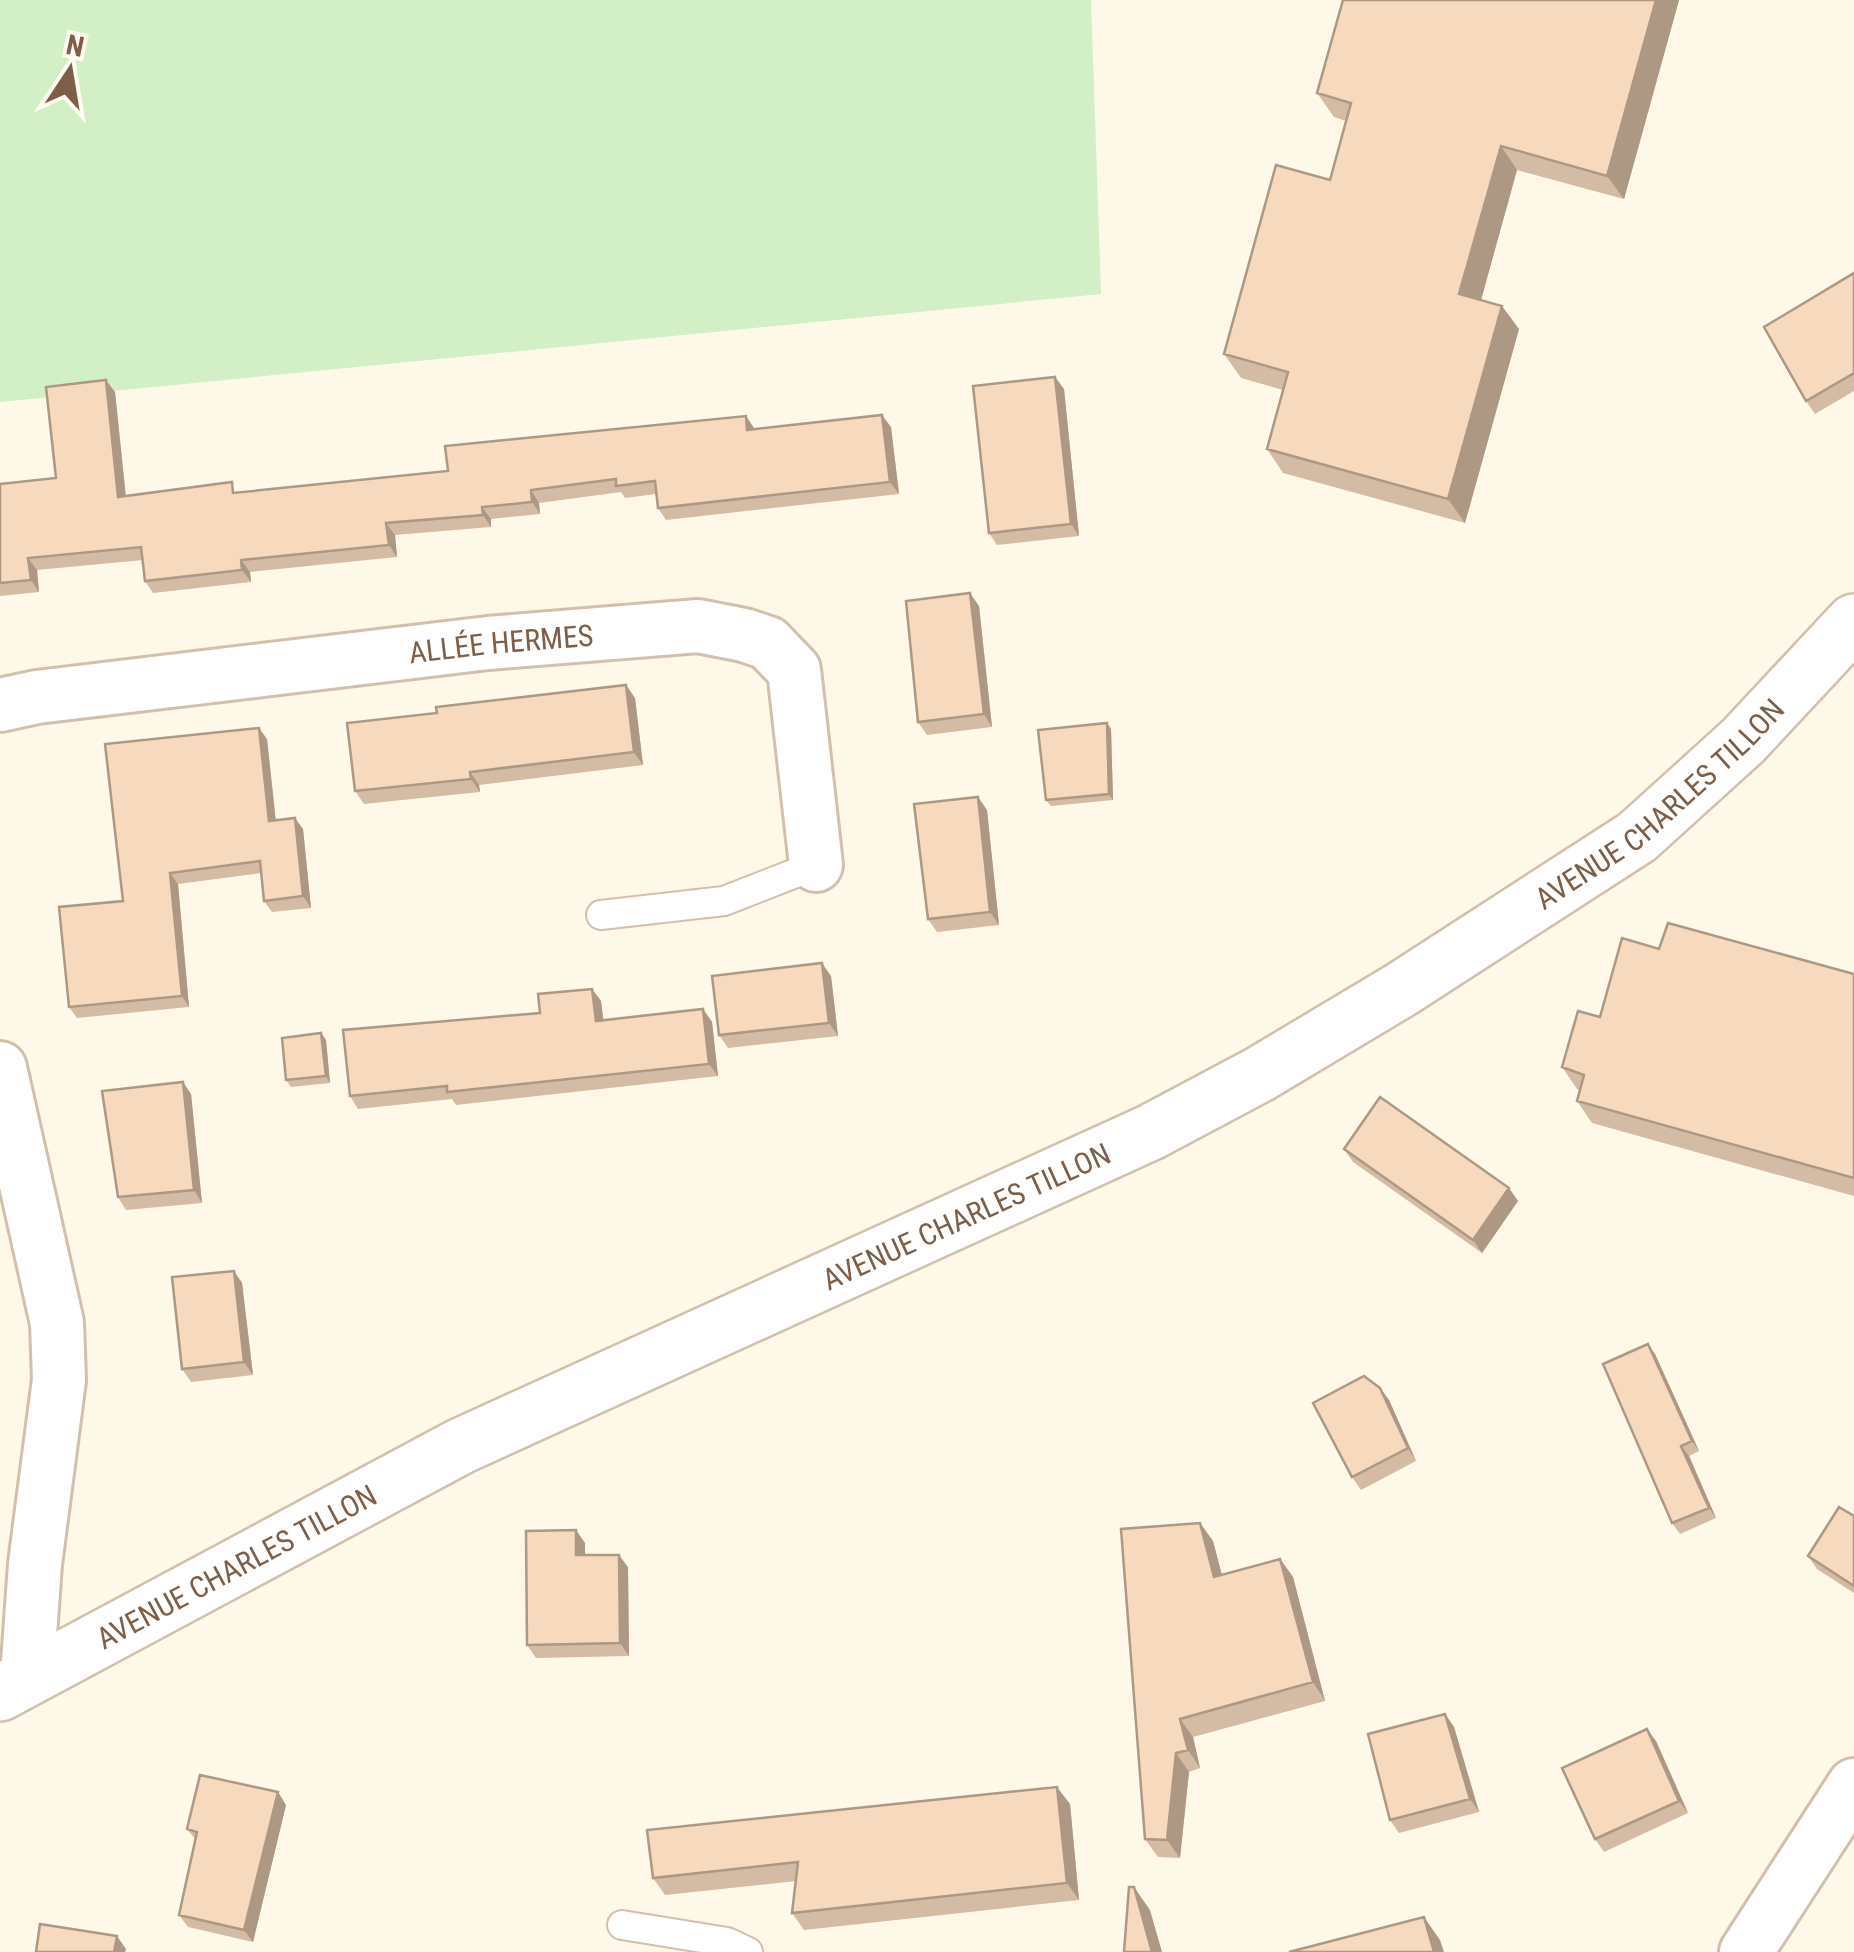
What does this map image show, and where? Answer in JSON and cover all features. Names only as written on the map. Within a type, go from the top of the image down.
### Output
[{"type":"street","name":"AVENUE CHARLES TILLON","points":[[14,1685],[461,1446],[1150,1132],[1260,1074],[1637,837],[1744,741],[1854,622]]},
{"type":"street","name":"ALLÉE HERMES","points":[[0,705],[488,643],[698,626],[744,635],[768,643],[794,670],[816,865]]},
{"type":"street","points":[[0,1068],[57,1323],[58,1380],[36,1564],[14,1685]]},
{"type":"street","points":[[1746,1952],[1854,1785]]},
{"type":"lane","points":[[601,915],[724,901],[816,865]]},
{"type":"lane","points":[[622,1925],[727,1942],[748,1952]]},
{"type":"green space","points":[[0,0],[1091,0],[1101,294],[0,402]]},
{"type":"building","points":[[1343,0],[1656,0],[1607,176],[1501,146],[1459,294],[1502,306],[1448,499],[1267,449],[1288,372],[1224,354],[1276,165],[1330,180],[1351,103],[1317,93]]},
{"type":"building","points":[[1854,273],[1854,373],[1806,401],[1764,327]]},
{"type":"building","points":[[1055,377],[1071,524],[989,533],[973,386]]},
{"type":"building","points":[[106,380],[118,497],[232,482],[233,493],[448,471],[445,446],[746,416],[747,430],[882,415],[890,482],[658,508],[655,481],[616,486],[616,479],[531,490],[532,502],[482,507],[483,515],[386,523],[389,545],[241,560],[242,570],[145,581],[141,547],[28,558],[31,580],[0,583],[0,484],[56,478],[46,387]]},
{"type":"building","points":[[970,593],[984,714],[918,722],[906,601]]},
{"type":"building","points":[[626,685],[634,752],[470,772],[471,779],[355,791],[347,723],[437,713],[436,707]]},
{"type":"building","points":[[1107,723],[1109,794],[1046,800],[1038,730]]},
{"type":"building","points":[[259,728],[269,821],[295,818],[303,896],[264,901],[260,861],[170,873],[182,996],[69,1007],[59,907],[123,901],[105,744]]},
{"type":"building","points":[[978,797],[990,912],[928,919],[914,804]]},
{"type":"building","points":[[1668,923],[1854,974],[1854,1178],[1577,1101],[1584,1075],[1562,1067],[1578,1011],[1600,1017],[1622,938],[1659,949]]},
{"type":"building","points":[[822,963],[829,1023],[719,1035],[712,976]]},
{"type":"building","points":[[592,989],[596,1021],[703,1009],[709,1064],[447,1092],[447,1086],[350,1096],[343,1030],[540,1013],[538,994]]},
{"type":"building","points":[[321,1033],[326,1076],[286,1080],[282,1038]]},
{"type":"building","points":[[183,1082],[194,1190],[118,1197],[102,1091]]},
{"type":"building","points":[[1380,1097],[1509,1188],[1473,1240],[1344,1149]]},
{"type":"building","points":[[234,1271],[244,1362],[182,1369],[172,1277]]},
{"type":"building","points":[[1648,1344],[1692,1441],[1681,1446],[1709,1508],[1672,1523],[1603,1364]]},
{"type":"building","points":[[1364,1376],[1380,1388],[1408,1448],[1352,1477],[1313,1403]]},
{"type":"building","points":[[1839,1507],[1854,1516],[1854,1586],[1808,1556]]},
{"type":"building","points":[[1200,1523],[1214,1577],[1280,1559],[1313,1682],[1180,1719],[1188,1750],[1176,1753],[1167,1840],[1145,1839],[1121,1529]]},
{"type":"building","points":[[576,1530],[576,1555],[619,1555],[620,1643],[527,1645],[526,1531]]},
{"type":"building","points":[[1445,1714],[1470,1799],[1390,1820],[1368,1734]]},
{"type":"building","points":[[1647,1729],[1679,1801],[1595,1839],[1562,1768]]},
{"type":"building","points":[[200,1775],[278,1792],[244,1930],[179,1915],[197,1832],[187,1829]]},
{"type":"building","points":[[1057,1787],[1067,1883],[792,1913],[798,1862],[653,1878],[647,1830]]},
{"type":"building","points":[[1129,1887],[1134,1887],[1152,1952],[1124,1952]]},
{"type":"building","points":[[1424,1917],[1434,1952],[1289,1952]]},
{"type":"building","points":[[40,1924],[117,1936],[114,1952],[36,1952]]}]
